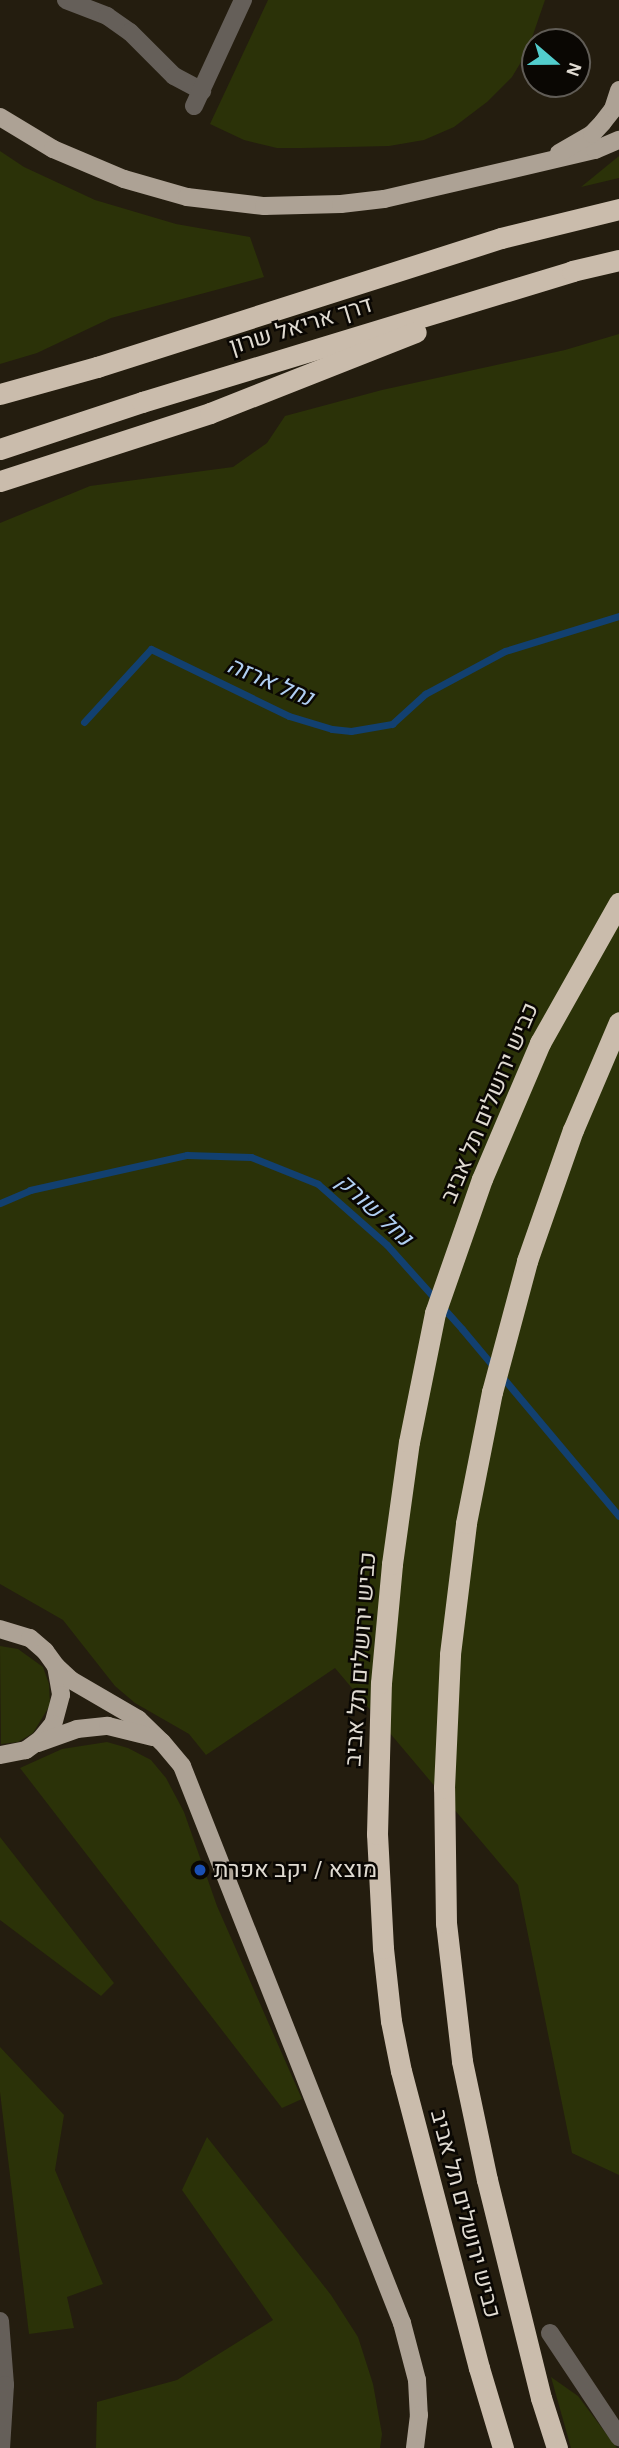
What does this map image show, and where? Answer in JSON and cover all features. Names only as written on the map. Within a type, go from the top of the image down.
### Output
[{"type":"highway","name":"דרך אריאל שרון","points":[[0,394],[110,363],[501,238],[619,209]]},
{"type":"highway","name":"דרך אריאל שרון","points":[[0,449],[142,402],[577,270],[619,260]]},
{"type":"highway","points":[[0,481],[210,413],[577,270]]},
{"type":"highway","name":"כביש ירושלים תל אביב","points":[[503,2448],[479,2368],[401,2071],[388,1988],[377,1833],[381,1683],[392,1564],[410,1442],[435,1313],[482,1179],[540,1043],[619,903]]},
{"type":"highway","name":"כביש ירושלים תל אביב","points":[[556,2448],[487,2180],[462,2061],[446,1923],[444,1788],[450,1654],[466,1523],[492,1392],[527,1261],[573,1130],[619,1022]]},
{"type":"main road","points":[[533,163],[565,150],[592,134],[613,109],[619,90]]},
{"type":"main road","points":[[0,117],[63,153],[124,179],[187,197],[232,204],[294,206],[384,199],[595,150],[619,140]]},
{"type":"main road","points":[[0,1629],[30,1638],[71,1680],[138,1719],[162,1742],[181,1766],[402,2323],[417,2380],[419,2415],[415,2448]]},
{"type":"main road","points":[[34,1745],[53,1724],[60,1704],[61,1685],[56,1666]]},
{"type":"main road","points":[[0,1755],[16,1753],[77,1729],[108,1726],[135,1730],[162,1742]]},
{"type":"street","points":[[66,0],[107,16],[130,32],[198,99],[243,0]]},
{"type":"street","points":[[0,2321],[5,2385],[1,2448]]},
{"type":"street","points":[[550,2333],[619,2437]]},
{"type":"green space","points":[[268,0],[545,0],[535,28],[521,28],[521,62],[512,77],[487,102],[454,127],[424,140],[389,146],[277,148],[244,140],[210,124]]},
{"type":"green space","points":[[0,151],[24,167],[95,200],[176,224],[250,237],[264,277],[111,318],[37,353],[0,364]]},
{"type":"green space","points":[[619,156],[619,178],[581,187]]},
{"type":"green space","points":[[619,334],[619,2175],[572,2153],[518,1885],[335,1668],[206,1755],[189,1734],[135,1703],[115,1686],[63,1620],[0,1584],[0,523],[90,486],[233,467],[267,443],[285,416],[382,390],[565,350]]},
{"type":"green space","points":[[0,1646],[18,1649],[43,1667],[49,1684],[50,1705],[33,1733],[18,1742],[1,1744]]},
{"type":"green space","points":[[107,1742],[128,1748],[151,1760],[166,1778],[184,1812],[217,1906],[302,2099],[282,2108],[20,1768],[62,1749]]},
{"type":"green space","points":[[0,1837],[114,1983],[101,1996],[0,1920]]},
{"type":"green space","points":[[0,2047],[64,2115],[55,2170],[103,2284],[67,2297],[74,2328],[29,2334],[0,2092]]},
{"type":"green space","points":[[207,2137],[331,2295],[358,2337],[373,2384],[382,2434],[380,2448],[96,2448],[97,2402],[177,2380],[273,2320],[182,2190]]},
{"type":"green space","points":[[551,2377],[578,2396],[617,2448],[571,2448]]},
{"type":"waterway","name":"נחל ארזה","points":[[84,722],[151,649],[289,716],[332,729],[351,731],[392,724],[425,694],[505,651],[619,616]]},
{"type":"waterway","name":"נחל שורק","points":[[0,1203],[30,1190],[187,1155],[251,1157],[318,1184],[387,1245],[462,1329],[619,1516]]},
{"type":"place","name":"מוצא / יקב אפרת","points":[[200,1870]]}]
